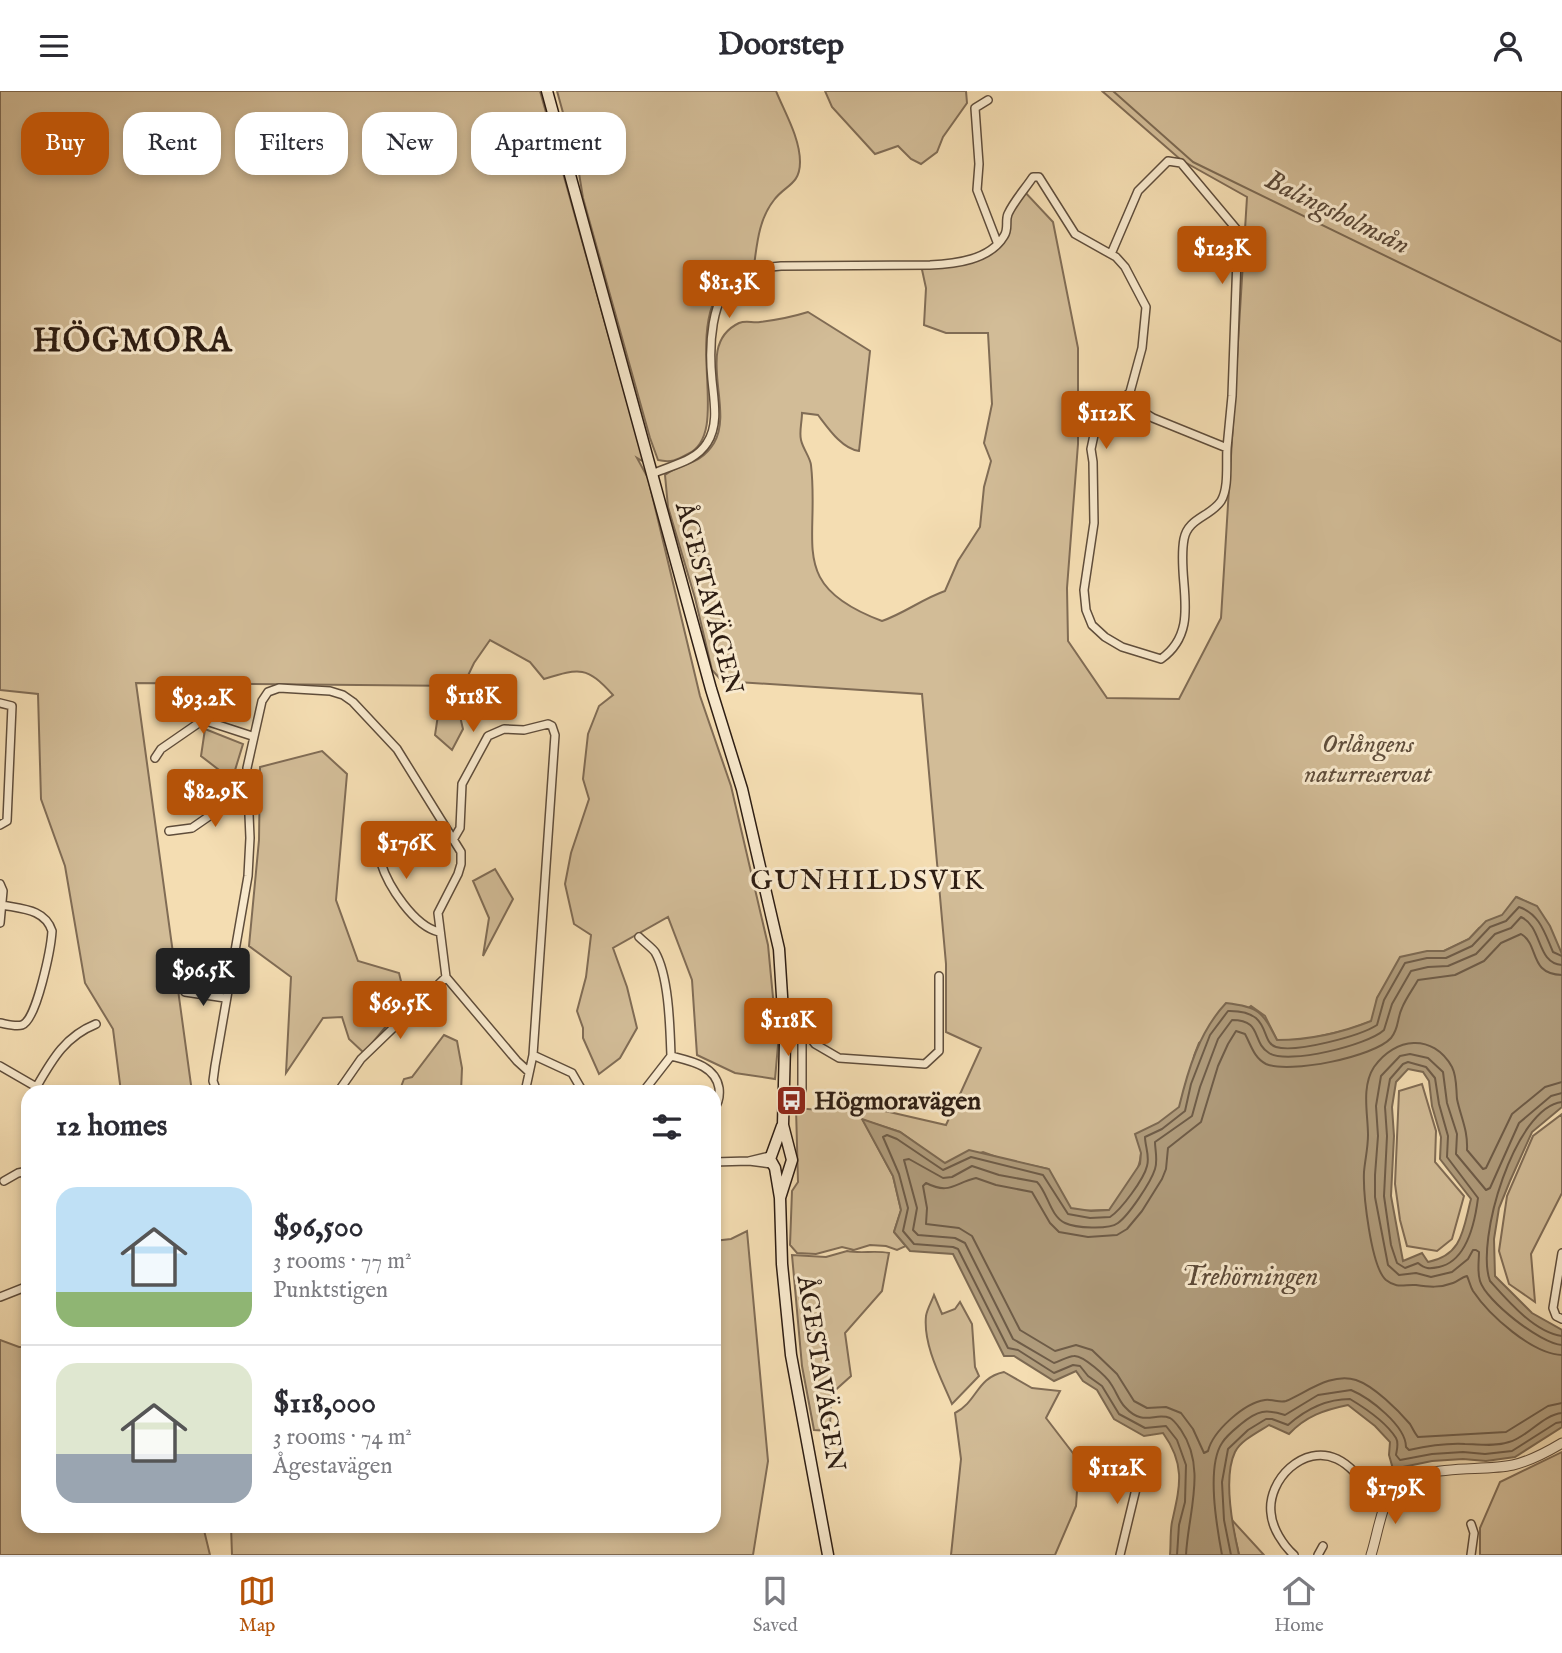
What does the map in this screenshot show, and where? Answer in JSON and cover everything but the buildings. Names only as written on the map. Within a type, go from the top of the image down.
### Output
[{"type":"main road","name":"ÅGESTAVÄGEN","points":[[547,91],[711,689],[742,789],[779,949],[783,1019],[783,1125],[792,1157],[780,1198]]},
{"type":"main road","name":"ÅGESTAVÄGEN","points":[[783,1125],[772,1159],[780,1198],[782,1264],[791,1355],[828,1555]]},
{"type":"main road","points":[[788,1150],[783,1147],[772,1159],[779,1170],[788,1167]]},
{"type":"street","points":[[988,100],[975,108],[979,164],[976,190],[997,242]]},
{"type":"street","points":[[652,474],[688,461],[706,445],[711,436],[715,414],[710,355],[713,329],[722,295],[738,277],[762,268],[781,266],[946,264],[979,257],[1004,237],[1007,229],[1006,217],[1033,177],[1039,177],[1075,234],[1111,254],[1125,267],[1146,307],[1142,348],[1130,392],[1104,419],[1094,435],[1091,449],[1094,523],[1084,590],[1086,610],[1092,625],[1105,637],[1122,647],[1161,659],[1170,653],[1185,628],[1181,559],[1184,535],[1190,524],[1211,511],[1223,498],[1232,396],[1238,231],[1181,163],[1168,161],[1138,191],[1111,254]]},
{"type":"street","points":[[1130,392],[1137,408],[1153,418],[1227,448]]},
{"type":"street","points":[[214,1085],[225,998],[248,876],[250,838],[247,768],[262,701],[268,692],[279,688],[331,691],[343,695],[353,702],[397,749],[461,852],[458,874],[438,913],[446,977],[529,1072]]},
{"type":"street","points":[[0,703],[12,706],[7,821],[0,825]]},
{"type":"street","points":[[155,758],[161,749],[203,720],[253,736]]},
{"type":"street","points":[[453,840],[460,828],[462,785],[488,736],[504,729],[524,730],[549,725],[554,730],[533,1055],[526,1085]]},
{"type":"street","points":[[169,831],[192,828],[247,790]]},
{"type":"street","points":[[379,830],[382,867],[396,892],[417,921],[439,932]]},
{"type":"street","points":[[0,884],[3,891],[0,923]]},
{"type":"street","points":[[0,1023],[20,1026],[27,1021],[44,984],[52,931],[50,923],[41,914],[2,905]]},
{"type":"street","points":[[639,937],[655,953],[668,1004],[671,1055],[648,1085]]},
{"type":"street","points":[[783,1019],[796,1019],[822,1050],[839,1058],[925,1064],[939,1051],[939,975]]},
{"type":"street","points":[[343,1085],[361,1059],[446,977]]},
{"type":"street","points":[[185,992],[225,998]]},
{"type":"street","points":[[38,1085],[59,1050],[77,1033],[96,1024]]},
{"type":"street","points":[[802,1027],[802,1090]]},
{"type":"street","points":[[533,1055],[572,1073],[579,1085]]},
{"type":"street","points":[[671,1055],[702,1066],[713,1073],[717,1085]]},
{"type":"street","points":[[0,1066],[35,1085]]},
{"type":"street","points":[[721,1162],[772,1159]]},
{"type":"street","points":[[4,1181],[21,1172]]},
{"type":"street","points":[[1562,1253],[1553,1308],[1556,1316],[1562,1319]]},
{"type":"street","points":[[0,1297],[21,1289]]},
{"type":"street","points":[[1371,1555],[1386,1502],[1393,1492],[1414,1477],[1462,1468],[1516,1464],[1562,1443]]},
{"type":"street","points":[[1294,1555],[1274,1526],[1270,1506],[1283,1477],[1302,1458],[1319,1454],[1344,1463],[1385,1508]]},
{"type":"street","points":[[1120,1555],[1142,1464],[1140,1457]]},
{"type":"street","points":[[1471,1524],[1474,1533],[1471,1555]]},
{"type":"street","points":[[1318,1555],[1323,1546]]},
{"type":"green space","points":[[0,91],[540,91],[546,112],[471,112],[471,175],[564,175],[644,462],[637,458],[648,478],[700,696],[731,786],[768,945],[776,1029],[779,1034],[775,1079],[735,1073],[697,1055],[692,980],[668,917],[613,948],[627,987],[637,1028],[620,1058],[599,1074],[583,1038],[583,1028],[577,1011],[586,977],[591,935],[574,924],[565,884],[571,853],[589,799],[583,779],[588,734],[599,706],[613,695],[596,679],[582,672],[544,679],[530,662],[490,640],[474,663],[463,686],[136,683],[191,1085],[120,1085],[113,1029],[85,983],[65,866],[41,799],[38,694],[0,690]]},
{"type":"green space","points":[[557,91],[776,91],[795,135],[799,170],[795,180],[778,195],[765,215],[759,231],[754,266],[727,282],[713,305],[707,332],[707,418],[702,440],[688,454],[677,459],[658,460],[650,438],[583,198],[579,175],[626,175],[626,112],[563,112]]},
{"type":"green space","points":[[825,91],[966,91],[967,103],[943,137],[937,152],[921,164],[911,159],[898,146],[875,154],[832,107]]},
{"type":"green space","name":"Orlångens naturreservat","points":[[1102,91],[1562,91],[1562,955],[1537,907],[1517,897],[1507,914],[1479,928],[1469,939],[1444,951],[1430,951],[1387,982],[1377,998],[1375,1020],[1305,1042],[1277,1040],[1265,1016],[1251,1006],[1199,1043],[1194,1056],[1187,1099],[1141,1153],[1134,1177],[1111,1212],[1071,1211],[1048,1169],[983,1152],[944,1164],[900,1132],[863,1120],[893,1176],[901,1210],[894,1232],[906,1246],[897,1250],[870,1245],[854,1250],[842,1247],[816,1254],[797,1253],[790,1245],[792,1191],[798,1182],[796,1108],[831,1111],[846,1102],[946,1125],[981,1048],[946,1032],[946,964],[922,694],[722,681],[712,670],[695,598],[668,507],[665,475],[697,460],[714,443],[719,429],[720,413],[716,361],[719,346],[726,333],[742,322],[772,320],[808,312],[870,351],[859,451],[841,442],[818,415],[802,413],[800,437],[811,465],[812,540],[820,577],[832,593],[852,607],[882,621],[945,591],[958,561],[980,527],[984,487],[991,461],[984,443],[992,404],[988,333],[946,333],[924,325],[926,288],[921,265],[980,256],[1004,237],[1006,217],[1024,191],[1053,222],[1078,348],[1078,444],[1067,588],[1068,641],[1107,698],[1179,699],[1221,618],[1247,197],[1181,160]]},
{"type":"green space","points":[[441,695],[455,695],[463,729],[452,750],[435,735]]},
{"type":"green space","points":[[205,729],[243,744],[232,780],[201,756]]},
{"type":"green space","points":[[322,751],[347,774],[336,900],[358,961],[399,973],[406,1002],[364,1053],[349,1039],[342,1017],[323,1018],[286,1073],[291,977],[249,946],[259,840],[260,767]]},
{"type":"green space","points":[[495,869],[513,899],[483,956],[489,918],[473,881]]},
{"type":"green space","points":[[444,1035],[457,1041],[462,1068],[461,1085],[402,1085],[404,1079],[412,1077]]},
{"type":"green space","points":[[1422,1084],[1436,1131],[1435,1162],[1464,1196],[1452,1239],[1437,1251],[1407,1246],[1395,1184],[1399,1091]]},
{"type":"green space","points":[[1562,1114],[1562,1193],[1531,1254],[1535,1302],[1509,1284],[1499,1251],[1507,1196],[1533,1136]]},
{"type":"green space","points":[[747,1231],[768,1461],[753,1555],[232,1555],[231,1533],[721,1533],[721,1240],[731,1239]]},
{"type":"green space","points":[[847,1251],[889,1253],[882,1291],[845,1333],[851,1376],[831,1394],[830,1431],[814,1430],[802,1366],[792,1255],[826,1257]]},
{"type":"green space","points":[[934,1295],[942,1314],[955,1309],[960,1302],[972,1324],[975,1367],[979,1376],[952,1404],[927,1338],[926,1316]]},
{"type":"green space","points":[[0,1340],[21,1347],[21,1533],[205,1533],[210,1555],[0,1555]]},
{"type":"green space","points":[[1004,1372],[1032,1388],[1060,1391],[1046,1418],[1079,1461],[1076,1506],[1055,1555],[951,1555],[961,1459],[955,1413],[963,1408],[982,1384]]},
{"type":"green space","points":[[1562,1452],[1562,1555],[1480,1555],[1480,1528],[1500,1482]]},
{"type":"green space","points":[[1231,1519],[1264,1555],[1239,1555]]},
{"type":"water","name":"Trehörningen","points":[[1516,897],[1537,906],[1550,926],[1562,954],[1562,1107],[1532,1132],[1499,1208],[1494,1239],[1495,1276],[1532,1313],[1562,1330],[1562,1427],[1515,1457],[1486,1461],[1432,1461],[1393,1469],[1389,1455],[1390,1442],[1348,1405],[1316,1415],[1289,1434],[1269,1425],[1241,1444],[1231,1463],[1230,1503],[1239,1555],[1170,1555],[1171,1526],[1179,1476],[1175,1455],[1163,1433],[1144,1436],[1114,1419],[1097,1390],[1083,1381],[1076,1371],[1054,1381],[1014,1356],[1004,1356],[953,1254],[910,1251],[894,1232],[901,1210],[893,1176],[862,1119],[900,1132],[945,1163],[969,1150],[1049,1169],[1071,1208],[1109,1210],[1140,1164],[1141,1153],[1135,1134],[1158,1123],[1179,1107],[1202,1039],[1226,1003],[1246,1006],[1258,1012],[1277,1040],[1313,1037],[1348,1029],[1371,1021],[1377,998],[1400,957],[1427,951],[1444,951],[1469,939],[1486,921],[1502,915]],"holes":[[[1408,1069],[1423,1072],[1429,1081],[1432,1106],[1441,1137],[1440,1159],[1471,1199],[1463,1230],[1455,1247],[1440,1259],[1428,1262],[1422,1253],[1403,1261],[1391,1196],[1394,1136],[1392,1107],[1396,1082]]]},
{"type":"waterway","name":"Balingsholmsån","points":[[1113,91],[1193,162],[1562,342]]},
{"type":"place","name":"Högmoravägen","points":[[791,1100]]},
{"type":"district","name":"HÖGMORA","points":[[133,339]]},
{"type":"district","name":"GUNHILDSVIK","points":[[868,879]]}]
